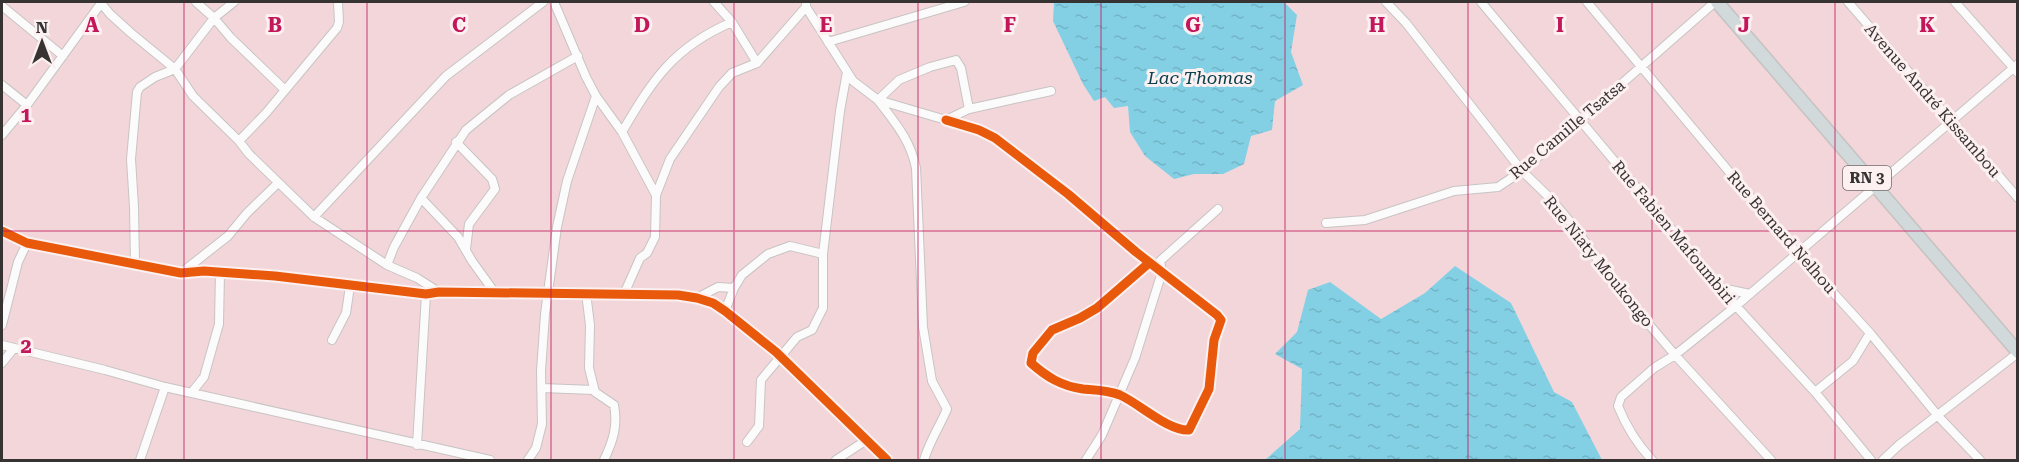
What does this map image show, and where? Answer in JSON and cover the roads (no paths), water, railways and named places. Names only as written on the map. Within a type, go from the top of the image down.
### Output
[{"type":"highway","name":"RN 3","points":[[1716,2],[2018,353]]},
{"type":"street","points":[[2,135],[27,105],[102,2],[110,14],[175,69],[193,96],[314,217],[387,265],[417,278],[439,292]]},
{"type":"street","points":[[196,2],[284,89]]},
{"type":"street","points":[[135,263],[131,159],[137,92],[140,87],[155,77],[175,69],[214,18],[234,2]]},
{"type":"street","points":[[239,141],[266,113],[337,28],[338,2]]},
{"type":"street","points":[[314,217],[446,76],[543,2]]},
{"type":"street","points":[[554,2],[596,96],[622,132],[657,195]]},
{"type":"street","points":[[714,2],[732,22],[757,63]]},
{"type":"street","points":[[828,42],[964,2]]},
{"type":"street","name":"Rue Niaty Moukongo","points":[[1386,2],[1406,23],[1522,171],[1577,230],[1613,282],[1675,355],[1771,460]]},
{"type":"street","name":"Rue Fabien Mafoumbiri","points":[[1481,2],[1736,306],[1815,392],[1871,460]]},
{"type":"street","name":"Rue Bernard Nelhou","points":[[1587,2],[1798,254],[1870,333],[1938,416],[1980,460]]},
{"type":"street","name":"Rue Camille Tsatsa","points":[[1326,223],[1365,220],[1454,191],[1498,187],[1522,171],[1716,2]]},
{"type":"street","name":"Avenue André Kissambou","points":[[1848,2],[2018,198]]},
{"type":"street","points":[[1652,460],[1636,440],[1620,412],[1618,401],[1654,368],[1675,355],[1736,306],[2016,68],[1955,2]]},
{"type":"street","points":[[624,294],[640,258],[647,253],[655,237],[657,195],[670,159],[719,87],[732,73],[757,63],[806,4],[858,86],[878,100],[979,130],[995,138],[1076,199],[1149,262],[1215,312],[1221,320],[1214,340],[1209,388],[1189,430],[1181,431],[1120,395],[1107,390],[1080,388],[1055,382],[1030,363],[1031,358],[1052,330],[1097,308],[1149,262]]},
{"type":"street","points":[[2,6],[63,56]]},
{"type":"street","points":[[622,132],[643,97],[670,61],[714,30],[732,22]]},
{"type":"street","points":[[387,265],[394,247],[421,198],[466,130],[509,95],[578,56]]},
{"type":"street","points":[[878,100],[899,80],[930,67],[956,60],[961,68],[969,109]]},
{"type":"street","points":[[747,442],[759,426],[761,380],[797,337],[812,330],[823,308],[823,254],[840,111],[847,72]]},
{"type":"street","points":[[2,85],[27,105]]},
{"type":"street","points":[[946,120],[969,109],[1051,91]]},
{"type":"street","points":[[532,460],[542,424],[547,293],[557,227],[567,181],[596,96]]},
{"type":"street","points":[[878,100],[908,141],[914,160],[923,327],[932,381],[947,409],[929,444],[924,460]]},
{"type":"street","points":[[456,142],[492,178],[495,189],[469,224],[466,249]]},
{"type":"street","points":[[181,273],[228,236],[247,213],[278,183]]},
{"type":"street","points":[[421,198],[458,237],[495,293]]},
{"type":"street","points":[[1086,460],[1102,435],[1135,357],[1162,272],[1160,261],[1218,209]]},
{"type":"street","points":[[2,231],[27,243],[181,273],[220,272],[275,276],[426,294],[439,292],[586,293],[698,298],[713,303],[725,311],[781,357],[887,460]]},
{"type":"street","points":[[2,325],[18,262],[27,243]]},
{"type":"street","points":[[725,311],[742,274],[768,254],[786,246],[794,246],[823,254]]},
{"type":"street","points":[[192,392],[204,377],[219,324],[220,272]]},
{"type":"street","points":[[332,340],[346,313],[350,286]]},
{"type":"street","points":[[698,298],[718,287],[734,288]]},
{"type":"street","points":[[1721,288],[1750,294]]},
{"type":"street","points":[[586,293],[590,325],[589,368],[594,390],[597,395],[614,405],[616,414],[615,434],[604,460]]},
{"type":"street","points":[[417,445],[426,294]]},
{"type":"street","points":[[1815,392],[1853,361],[1870,333]]},
{"type":"street","points":[[2,345],[165,387],[490,460]]},
{"type":"street","points":[[2,363],[14,348]]},
{"type":"street","points":[[1883,460],[1899,445],[2018,353]]},
{"type":"street","points":[[140,460],[165,387]]},
{"type":"street","points":[[542,388],[594,390]]},
{"type":"street","points":[[836,460],[865,441]]},
{"type":"water","name":"Lac Thomas","points":[[1054,2],[1284,2],[1297,15],[1291,52],[1303,85],[1275,101],[1272,130],[1251,136],[1244,164],[1223,174],[1194,174],[1174,179],[1145,156],[1130,132],[1128,106],[1114,108],[1105,97],[1094,101],[1083,84],[1053,21]]},
{"type":"water","points":[[1455,266],[1511,303],[1554,392],[1572,402],[1602,460],[1265,460],[1300,429],[1302,369],[1275,354],[1297,332],[1308,290],[1330,282],[1381,319],[1425,293]]}]
